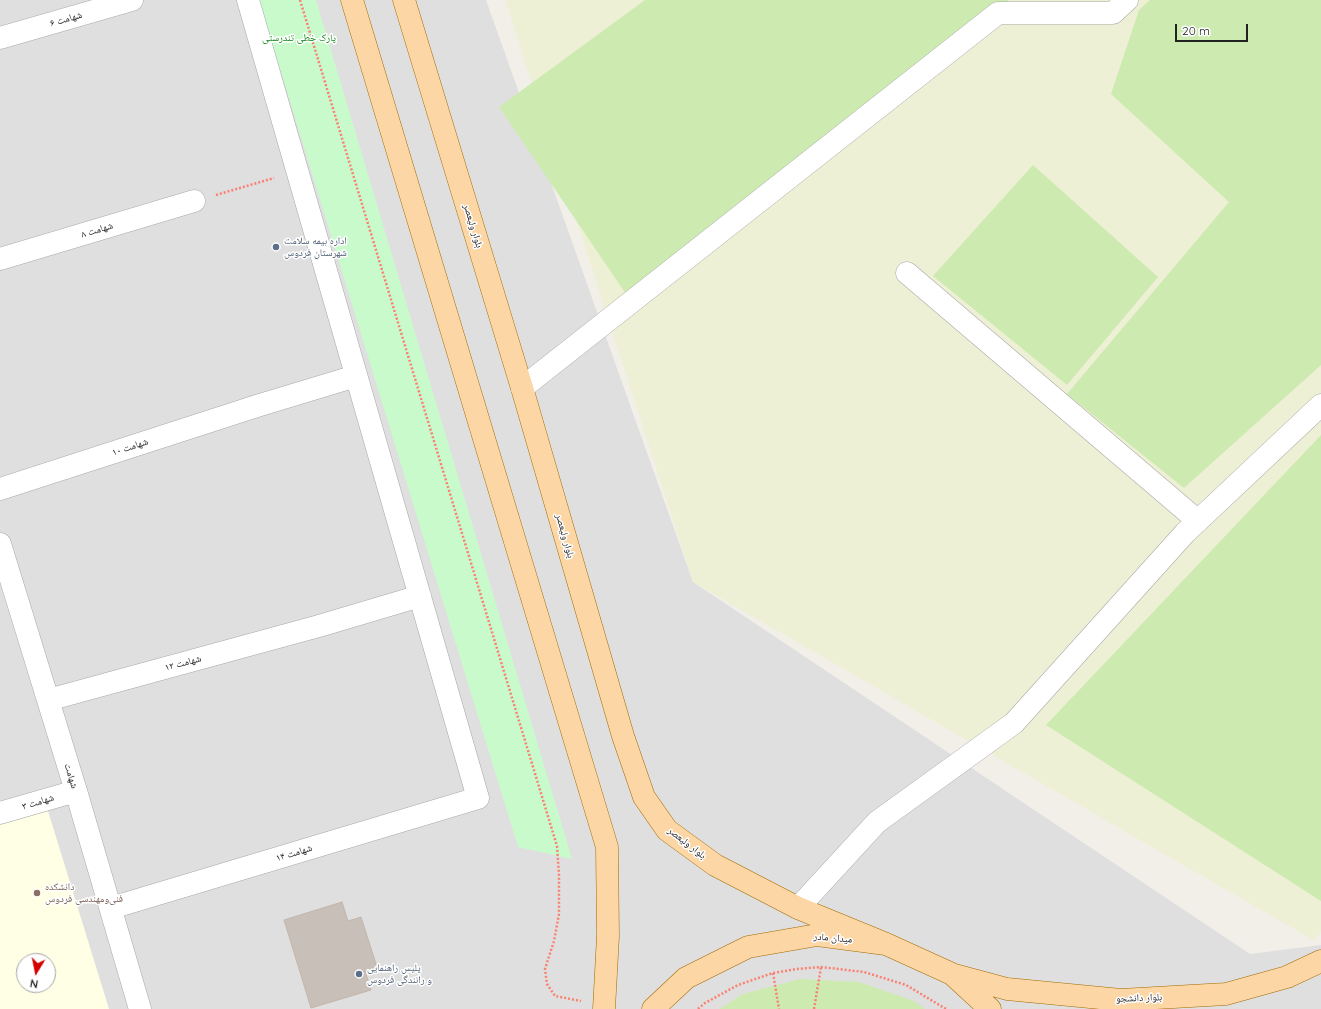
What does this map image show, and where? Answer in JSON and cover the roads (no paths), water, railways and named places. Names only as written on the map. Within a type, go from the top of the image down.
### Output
[{"type":"main road","points":[[352,0],[607,847],[608,936],[604,1007]]},
{"type":"main road","name":"بلوار ولیعصر","points":[[404,0],[522,388],[623,736],[644,796],[667,830],[715,865],[798,908],[886,944]]},
{"type":"main road","name":"میدان مادر","points":[[653,1009],[686,978],[748,947],[817,935],[886,944],[952,974],[990,1009]]},
{"type":"main road","name":"بلوار دانشجو","points":[[952,974],[1007,989],[1121,1000],[1226,994],[1287,978],[1321,960]]},
{"type":"street","name":"شهامت ۶","points":[[0,38],[132,0]]},
{"type":"street","points":[[248,0],[420,596]]},
{"type":"street","points":[[522,388],[998,13],[1113,13],[1127,0]]},
{"type":"street","name":"شهامت ۸","points":[[0,259],[194,201]]},
{"type":"street","points":[[907,273],[1198,521]]},
{"type":"street","name":"شهامت ۱۰","points":[[0,489],[260,405],[356,376]]},
{"type":"street","points":[[798,908],[877,822],[1014,722],[1185,533],[1321,405]]},
{"type":"street","name":"شهامت","points":[[0,544],[76,791],[140,1009]]},
{"type":"street","name":"شهامت ۱۲","points":[[48,700],[319,626],[420,596]]},
{"type":"street","name":"شهامت ۱۴","points":[[111,908],[478,798],[420,596]]},
{"type":"street","name":"شهامت ۳","points":[[0,813],[76,791]]},
{"type":"place","name":"اداره بیمه سلامت شهرستان فردوس","points":[[276,247]]},
{"type":"place","name":"دانشکده فنی‌ومهندسی فردوس","points":[[37,893]]},
{"type":"place","name":"پلیس راهنمایی و رانندگی فردوس","points":[[359,974]]},
{"type":"park label","name":"پارک خطی تندرستی","points":[[299,38]]}]
